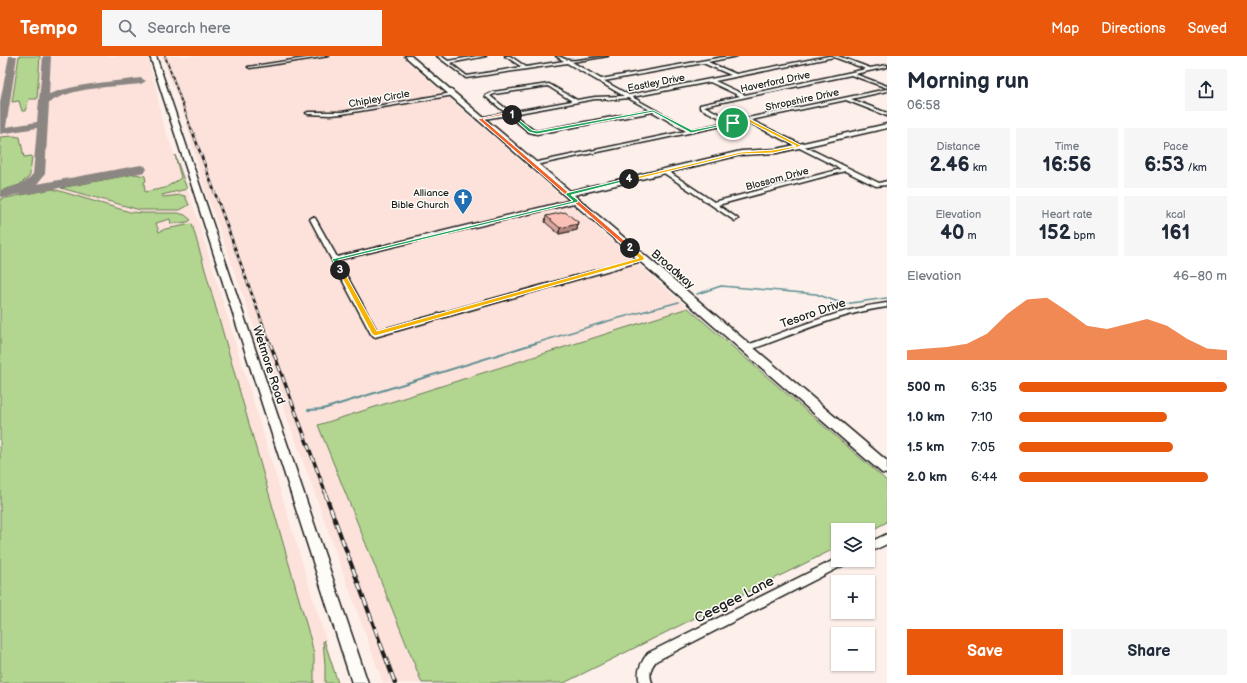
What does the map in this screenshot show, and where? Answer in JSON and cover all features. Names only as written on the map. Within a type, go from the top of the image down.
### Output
[{"type":"main road","name":"Wetmore Road","points":[[153,56],[360,683]]},
{"type":"main road","name":"Broadway","points":[[408,56],[887,469]]},
{"type":"main road","points":[[568,194],[741,153],[773,151],[887,126]]},
{"type":"street","points":[[250,67],[327,56]]},
{"type":"street","points":[[439,56],[466,77],[524,67],[606,56]]},
{"type":"street","points":[[448,62],[484,56]]},
{"type":"street","points":[[507,56],[524,67]]},
{"type":"street","points":[[558,56],[691,132]]},
{"type":"street","points":[[601,80],[735,56]]},
{"type":"street","points":[[834,56],[870,70]]},
{"type":"street","name":"Eastley Drive","points":[[480,119],[575,101],[595,98],[612,99],[834,56]]},
{"type":"street","points":[[704,62],[735,75]]},
{"type":"street","name":"Haverford Drive","points":[[733,123],[702,107],[702,105],[887,66]]},
{"type":"street","name":"Shropshire Drive","points":[[852,74],[887,89]]},
{"type":"street","points":[[710,80],[744,96]]},
{"type":"street","points":[[575,101],[548,84],[493,93],[487,96],[531,131],[540,133],[653,111]]},
{"type":"street","name":"Shropshire Drive","points":[[533,164],[748,120],[887,89]]},
{"type":"street","name":"Chipley Circle","points":[[308,114],[342,113],[452,94]]},
{"type":"street","points":[[847,99],[887,115]]},
{"type":"street","points":[[748,120],[878,185],[887,183]]},
{"type":"street","name":"Blossom Drive","points":[[713,204],[846,169]]},
{"type":"street","points":[[664,171],[735,219]]},
{"type":"street","points":[[335,259],[576,201]]},
{"type":"street","points":[[313,219],[375,334],[643,259]]},
{"type":"street","name":"Tesoro Drive","points":[[746,348],[844,314],[864,308],[887,305]]},
{"type":"street","points":[[875,545],[887,539]]},
{"type":"street","name":"Ceegee Lane","points":[[646,683],[644,671],[646,664],[652,657],[831,567]]},
{"type":"shaded area","points":[[0,56],[147,56],[156,87],[161,118],[196,213],[339,683],[0,683]]},
{"type":"shaded area","points":[[162,56],[401,56],[688,308],[318,425],[422,683],[383,683],[201,179],[186,121]]},
{"type":"green space","points":[[19,56],[40,56],[37,99],[29,99],[25,111],[22,111],[19,101],[12,102]]},
{"type":"green space","points":[[0,137],[20,137],[24,157],[32,156],[30,175],[19,185],[0,191]]},
{"type":"green space","points":[[175,155],[187,189],[162,195],[163,197],[185,196],[189,205],[180,210],[140,210],[61,188],[135,174],[145,176],[145,192],[165,188],[181,178]]},
{"type":"green space","points":[[53,189],[130,212],[178,213],[185,215],[191,220],[188,222],[171,224],[170,219],[156,223],[159,232],[165,229],[192,224],[311,641],[314,655],[314,683],[0,683],[0,199]]},
{"type":"green space","points":[[688,308],[887,481],[887,522],[875,528],[875,523],[831,523],[831,550],[564,683],[422,683],[318,425]]},
{"type":"green space","points":[[324,640],[338,683],[325,683]]},
{"type":"building","points":[[565,212],[578,222],[578,224],[560,228],[546,216]]},
{"type":"waterway","points":[[697,294],[721,286],[816,294],[844,304],[887,298]]},
{"type":"waterway","points":[[533,344],[608,321],[679,302]]},
{"type":"waterway","points":[[308,410],[323,409],[536,343]]},
{"type":"taxiway","points":[[13,56],[0,131],[42,124]]},
{"type":"taxiway","points":[[44,101],[47,56]]},
{"type":"taxiway","points":[[44,101],[50,97],[74,90],[141,81]]},
{"type":"taxiway","points":[[3,194],[18,190],[28,185],[39,174],[44,101]]},
{"type":"taxiway","points":[[22,191],[141,169]]},
{"type":"railway","points":[[165,56],[192,131]]},
{"type":"railway","points":[[192,130],[270,344]]},
{"type":"railway","points":[[270,343],[326,494]]},
{"type":"railway","points":[[325,493],[395,683]]},
{"type":"place","name":"Alliance Bible Church","points":[[463,215]]},
{"type":"route","points":[[733,123],[691,132],[653,111],[543,133],[536,133],[531,131],[509,113],[480,119],[568,194],[580,204],[643,259],[375,334],[335,259],[576,201],[568,194],[741,153],[773,151],[800,146],[748,120],[733,123]]}]
